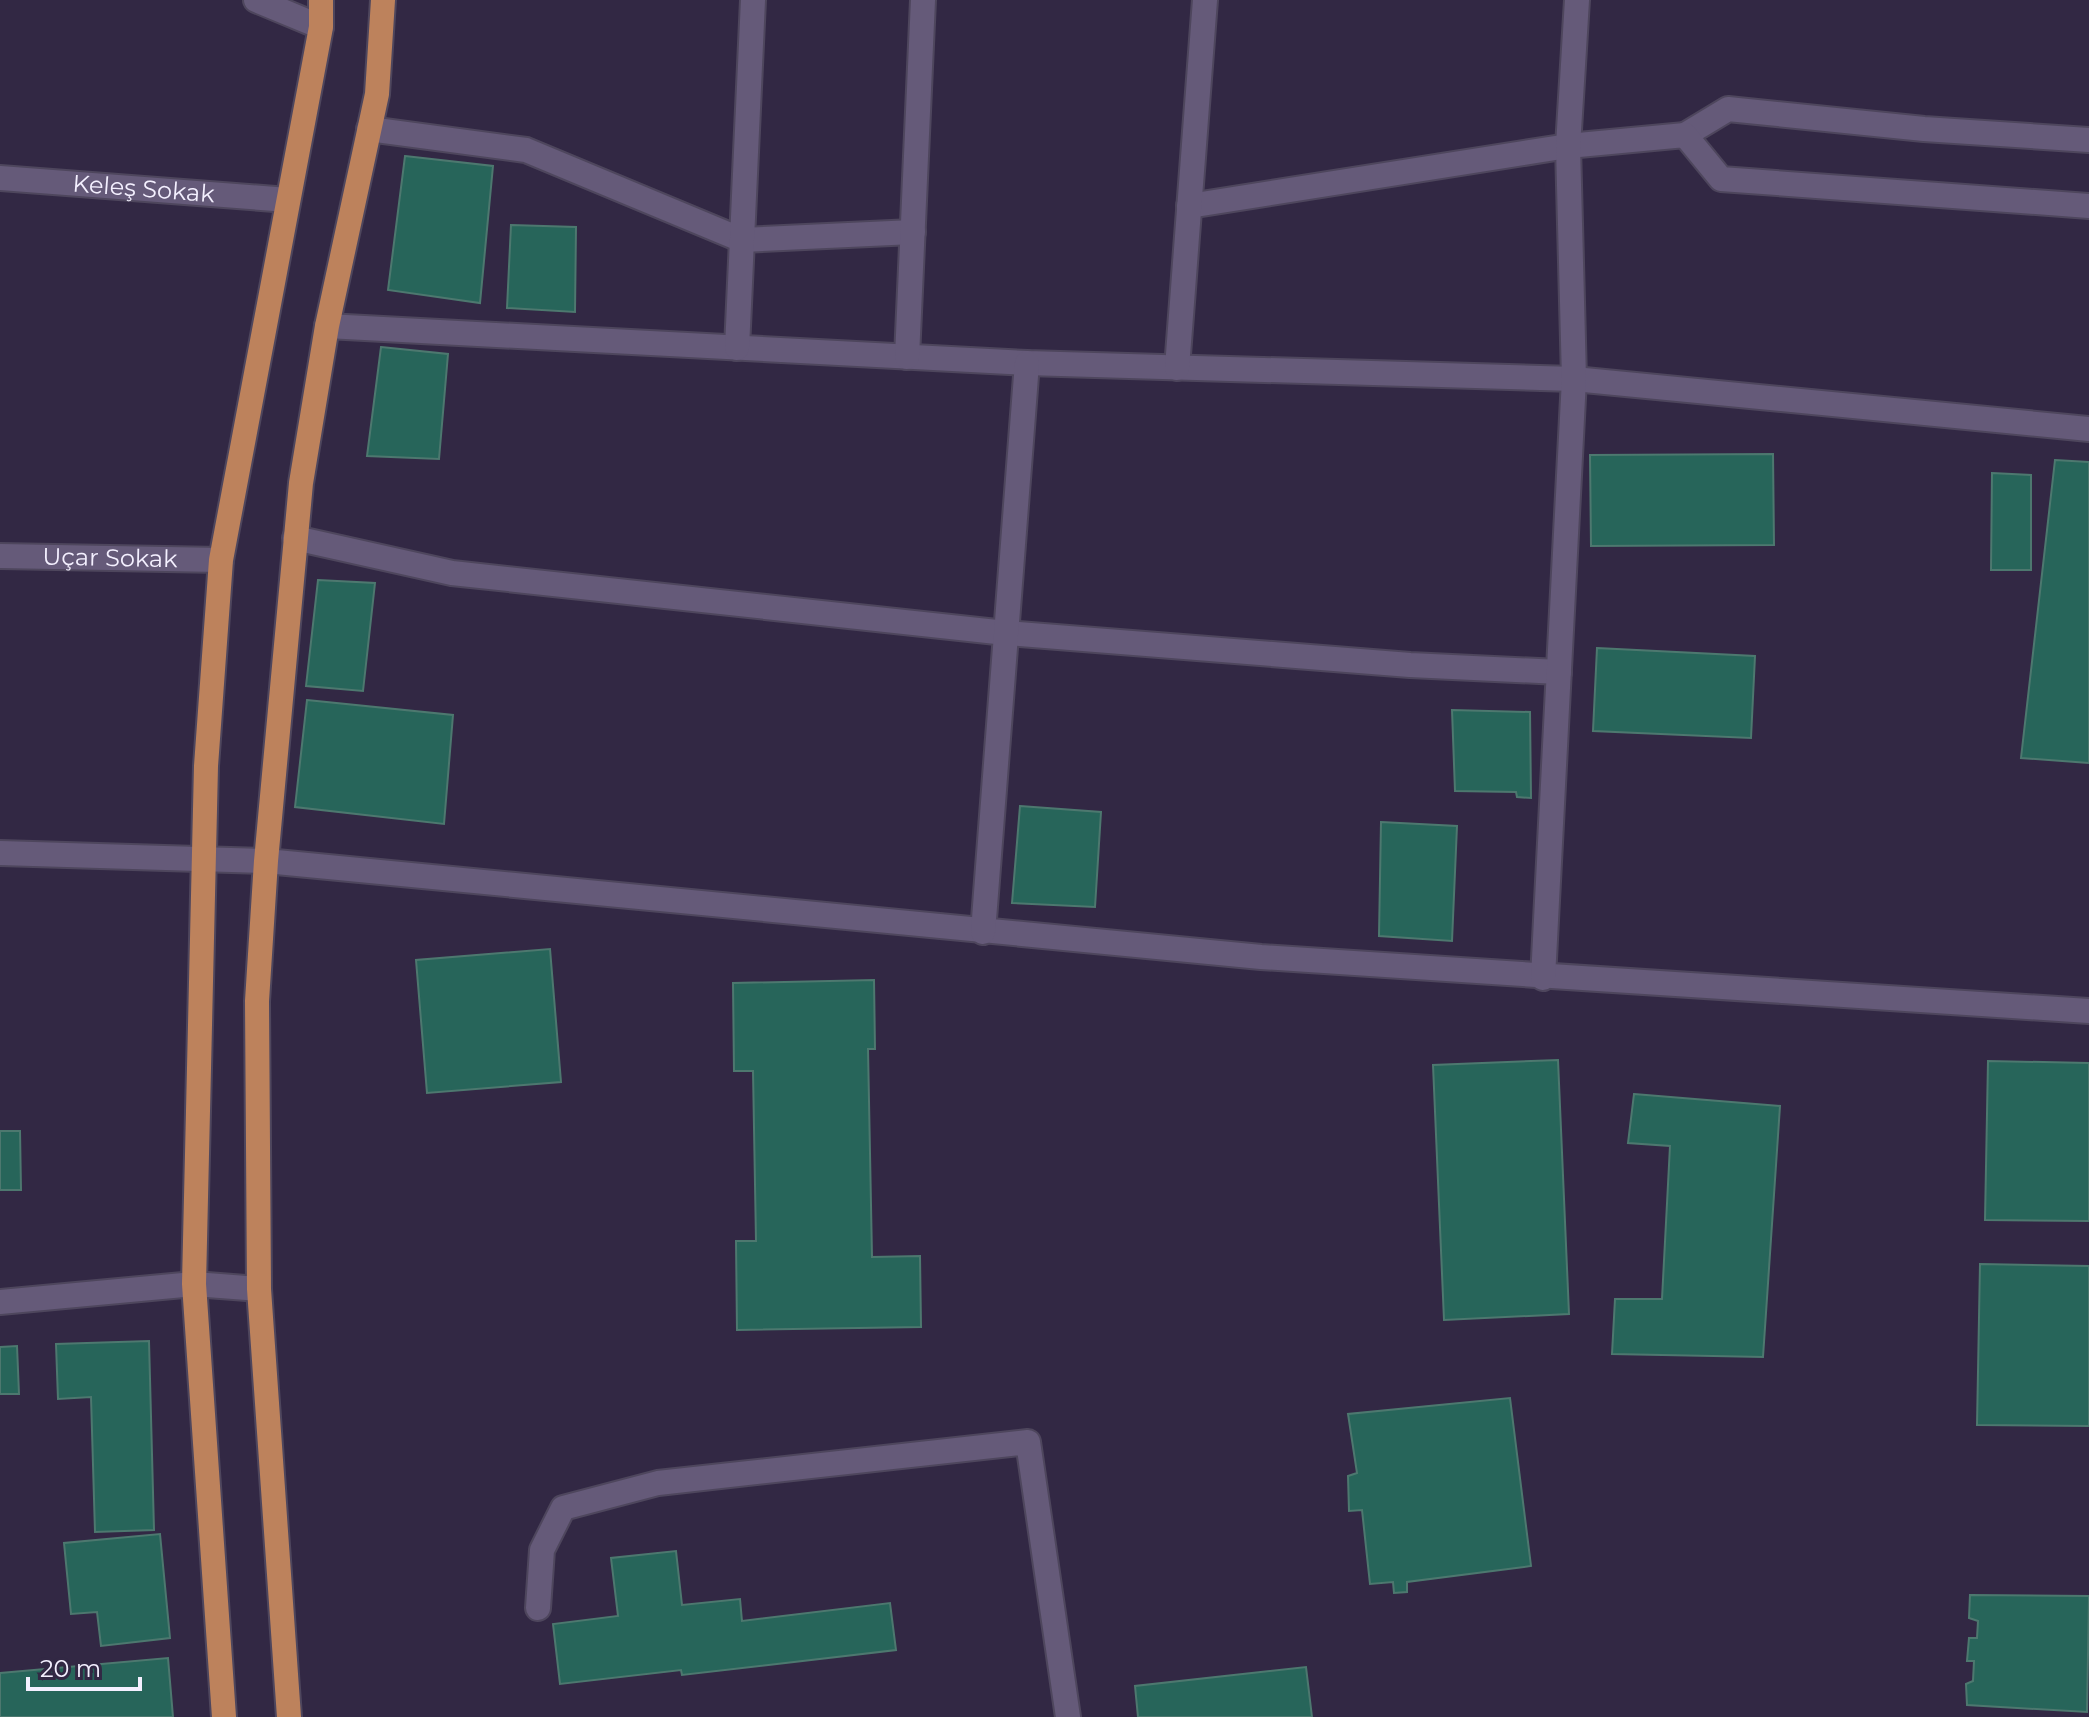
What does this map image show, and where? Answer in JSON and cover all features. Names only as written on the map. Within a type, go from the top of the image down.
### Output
[{"type":"main road","points":[[224,1717],[194,1284],[206,766],[221,560],[321,27],[321,0]]},
{"type":"main road","points":[[289,1717],[259,1289],[257,1001],[266,861],[295,538],[327,326],[377,94],[383,0]]},
{"type":"street","points":[[256,0],[321,27]]},
{"type":"street","points":[[737,348],[753,0]]},
{"type":"street","points":[[907,357],[923,0]]},
{"type":"street","points":[[1177,368],[1205,0]]},
{"type":"street","points":[[1543,978],[1574,379],[1568,146],[1577,0]]},
{"type":"street","points":[[1189,206],[1568,146],[1685,135],[1728,109],[1924,129],[2089,140]]},
{"type":"street","points":[[369,129],[526,150],[742,240],[913,232]]},
{"type":"street","points":[[1685,135],[1721,179],[2089,206]]},
{"type":"street","name":"Keleş Sokak","points":[[0,178],[288,200]]},
{"type":"street","points":[[327,326],[1027,363],[1574,379],[2089,429]]},
{"type":"street","points":[[983,932],[1027,363]]},
{"type":"street","points":[[295,538],[452,573],[1006,633],[1410,665],[1559,672]]},
{"type":"street","name":"Uçar Sokak","points":[[0,556],[221,560]]},
{"type":"street","points":[[0,853],[203,862],[266,861],[983,932],[1543,978],[2089,1011]]},
{"type":"street","points":[[0,1302],[194,1284],[259,1289]]},
{"type":"street","points":[[538,1608],[542,1550],[563,1508],[658,1483],[1028,1442],[1068,1717]]},
{"type":"building","points":[[405,156],[493,166],[480,303],[388,290]]},
{"type":"building","points":[[511,225],[576,227],[575,312],[507,308]]},
{"type":"building","points":[[381,347],[448,354],[439,459],[367,456]]},
{"type":"building","points":[[1773,454],[1774,545],[1591,546],[1590,455]]},
{"type":"building","points":[[2055,460],[2089,462],[2089,763],[2021,758]]},
{"type":"building","points":[[1992,473],[2031,475],[2031,570],[1991,570]]},
{"type":"building","points":[[318,580],[375,583],[363,691],[306,686]]},
{"type":"building","points":[[1597,648],[1755,656],[1751,738],[1593,731]]},
{"type":"building","points":[[307,700],[453,715],[444,824],[295,807]]},
{"type":"building","points":[[1452,710],[1530,712],[1531,798],[1517,797],[1516,792],[1455,791]]},
{"type":"building","points":[[1020,806],[1101,812],[1095,907],[1012,903]]},
{"type":"building","points":[[1381,822],[1457,826],[1452,941],[1379,936]]},
{"type":"building","points":[[550,949],[561,1082],[427,1093],[416,960]]},
{"type":"building","points":[[874,980],[875,1049],[868,1049],[872,1257],[920,1256],[921,1327],[737,1330],[736,1241],[756,1241],[753,1071],[734,1071],[733,983]]},
{"type":"building","points":[[1558,1060],[1569,1314],[1444,1320],[1433,1065]]},
{"type":"building","points":[[1988,1061],[2089,1063],[2089,1221],[1985,1220]]},
{"type":"building","points":[[1634,1094],[1780,1106],[1763,1357],[1612,1354],[1615,1299],[1662,1299],[1670,1146],[1628,1143]]},
{"type":"building","points":[[0,1131],[20,1131],[21,1190],[0,1190]]},
{"type":"building","points":[[1980,1264],[2089,1266],[2089,1426],[1977,1425]]},
{"type":"building","points":[[149,1341],[154,1530],[95,1532],[91,1397],[58,1399],[56,1344]]},
{"type":"building","points":[[17,1346],[19,1394],[0,1394],[0,1347]]},
{"type":"building","points":[[1510,1398],[1531,1566],[1407,1582],[1407,1592],[1394,1593],[1393,1582],[1370,1584],[1362,1510],[1349,1511],[1348,1476],[1357,1473],[1348,1414]]},
{"type":"building","points":[[160,1534],[170,1638],[101,1646],[97,1612],[71,1614],[64,1543]]},
{"type":"building","points":[[676,1551],[682,1605],[740,1599],[742,1621],[890,1603],[896,1650],[682,1675],[681,1670],[560,1684],[553,1624],[618,1616],[611,1558]]},
{"type":"building","points":[[1970,1595],[2089,1596],[2087,1712],[1967,1705],[1966,1684],[1973,1681],[1974,1661],[1967,1661],[1969,1638],[1977,1638],[1978,1621],[1969,1618]]},
{"type":"building","points":[[168,1658],[173,1717],[0,1717],[0,1673]]},
{"type":"building","points":[[1306,1667],[1312,1717],[1138,1717],[1135,1686]]}]
